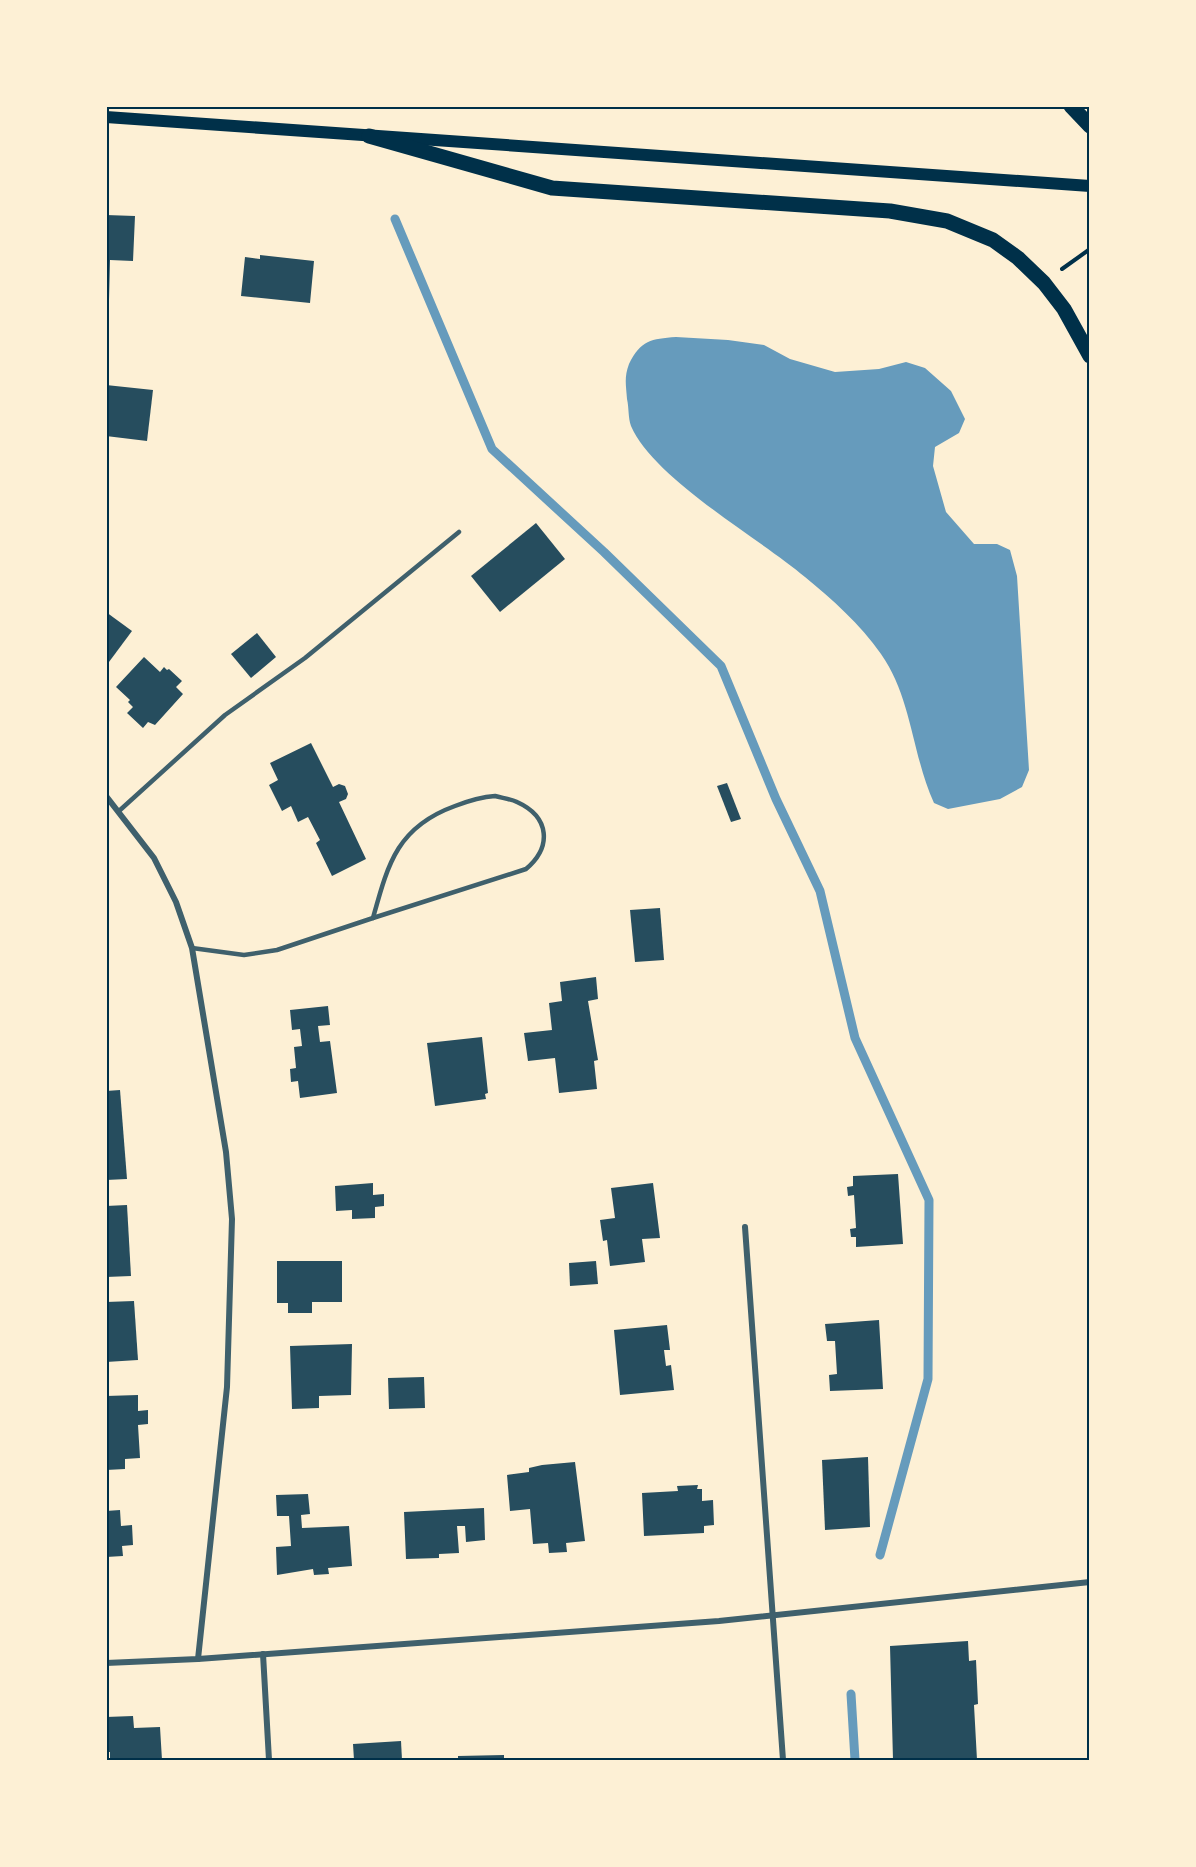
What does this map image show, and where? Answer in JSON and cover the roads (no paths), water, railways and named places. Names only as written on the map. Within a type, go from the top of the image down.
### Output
[{"type":"main road","points":[[1071,106],[1089,126]]},
{"type":"main road","points":[[106,117],[1089,186]]},
{"type":"main road","points":[[369,136],[552,188],[890,211],[947,221],[993,240],[1018,258],[1044,283],[1064,309],[1089,356]]},
{"type":"street","points":[[106,796],[154,858],[176,902],[192,948],[225,1145],[232,1219],[227,1387],[198,1659]]},
{"type":"street","points":[[746,1227],[783,1761]]},
{"type":"street","points":[[106,1662],[198,1659],[773,1615],[1089,1582]]},
{"type":"street","points":[[263,1654],[269,1761]]},
{"type":"lane","points":[[119,811],[225,715],[305,658],[459,532]]},
{"type":"lane","points":[[192,948],[244,955],[277,950],[526,869],[538,858],[544,844],[543,828],[534,814],[518,802],[495,796],[482,796],[436,813],[413,829],[395,850],[373,918]]},
{"type":"water","points":[[676,337],[764,345],[790,359],[835,372],[879,369],[906,362],[925,368],[951,391],[965,419],[959,433],[935,447],[933,466],[946,512],[974,544],[997,544],[1010,550],[1017,576],[1029,770],[1022,787],[1000,799],[948,809],[934,803],[899,689],[891,671],[873,643],[846,613],[815,586],[785,561],[684,487],[643,446],[630,423],[626,385],[627,369],[633,356],[643,345],[653,340]]},
{"type":"waterway","points":[[395,219],[492,449],[604,552],[721,666],[776,799],[820,891],[855,1038],[929,1200],[928,1379],[880,1555]]},
{"type":"waterway","points":[[851,1694],[855,1760]]}]
